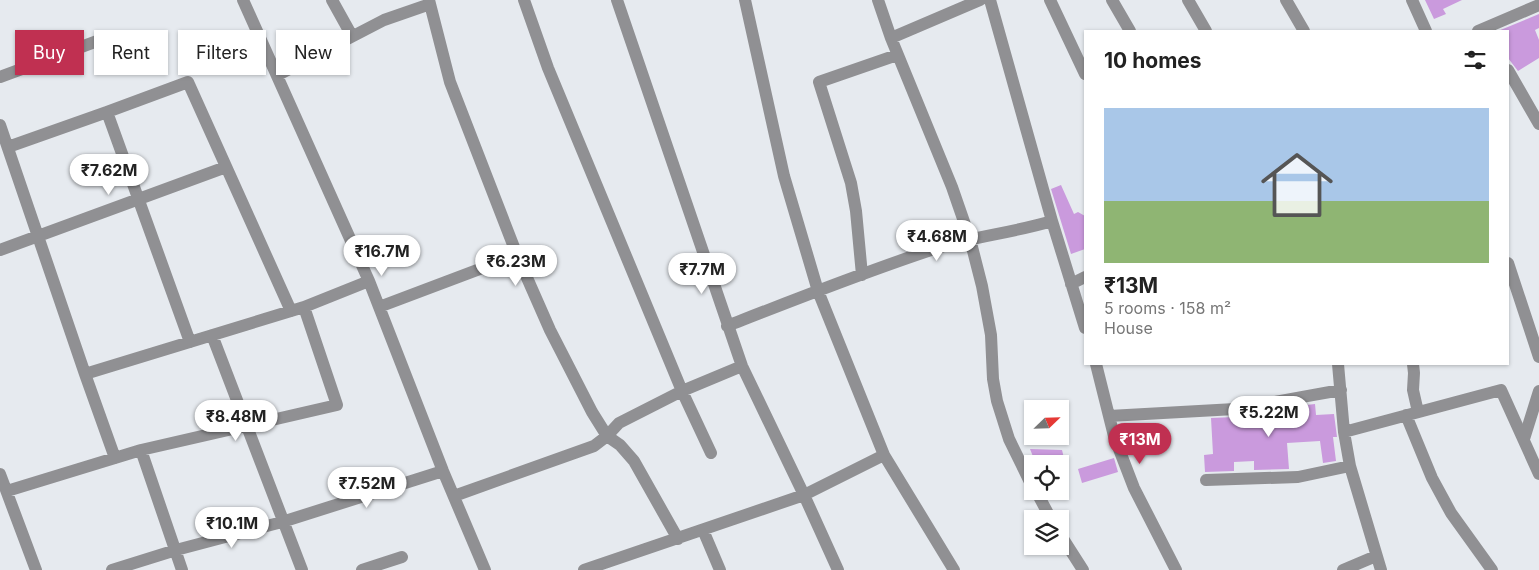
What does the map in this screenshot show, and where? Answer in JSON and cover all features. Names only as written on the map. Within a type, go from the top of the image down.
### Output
[{"type":"street","points":[[243,0],[276,71]]},
{"type":"street","points":[[332,0],[352,36],[384,20],[430,2],[450,82],[517,255],[550,330],[592,412],[607,436],[620,445],[634,461],[678,538]]},
{"type":"street","points":[[524,0],[548,68],[682,391],[711,453]]},
{"type":"street","points":[[617,0],[742,366],[838,570]]},
{"type":"street","points":[[745,0],[784,176],[818,291],[884,455],[954,570]]},
{"type":"street","points":[[878,0],[897,54],[952,187],[970,239],[982,286],[991,335],[993,379],[997,401],[1009,439],[1024,470]]},
{"type":"street","points":[[891,38],[987,2],[1004,0]]},
{"type":"street","points":[[1050,0],[1084,72]]},
{"type":"street","points":[[1112,0],[1129,30]]},
{"type":"street","points":[[1188,0],[1205,30]]},
{"type":"street","points":[[1286,0],[1303,30]]},
{"type":"street","points":[[1412,0],[1426,30]]},
{"type":"street","points":[[987,2],[1084,325]]},
{"type":"street","points":[[1480,30],[1539,5]]},
{"type":"street","points":[[0,77],[94,42]]},
{"type":"street","points":[[862,275],[856,211],[851,183],[819,82],[897,54]]},
{"type":"street","points":[[1509,72],[1539,124]]},
{"type":"street","points":[[278,75],[369,281],[443,471],[485,570]]},
{"type":"street","points":[[8,147],[188,82],[291,311]]},
{"type":"street","points":[[107,112],[190,342]]},
{"type":"street","points":[[0,125],[115,458]]},
{"type":"street","points":[[0,250],[226,167]]},
{"type":"street","points":[[728,326],[935,249],[970,239],[1003,234],[1052,221]]},
{"type":"street","points":[[379,307],[517,255]]},
{"type":"street","points":[[1509,265],[1539,357]]},
{"type":"street","points":[[1071,284],[1084,278]]},
{"type":"street","points":[[85,374],[304,307],[369,281]]},
{"type":"street","points":[[7,491],[140,450],[337,405],[304,307]]},
{"type":"street","points":[[212,335],[282,522],[302,570]]},
{"type":"street","points":[[1096,365],[1114,436],[1134,488],[1176,570]]},
{"type":"street","points":[[1338,365],[1344,432],[1350,466],[1381,570]]},
{"type":"street","points":[[1413,365],[1412,414],[1432,478],[1451,512],[1492,570]]},
{"type":"street","points":[[454,496],[594,446],[619,423],[682,391],[742,366]]},
{"type":"street","points":[[1109,416],[1235,408],[1341,390]]},
{"type":"street","points":[[1344,432],[1501,390],[1539,474]]},
{"type":"street","points":[[1524,439],[1539,392]]},
{"type":"street","points":[[140,450],[182,570]]},
{"type":"street","points":[[584,570],[804,495],[884,455]]},
{"type":"street","points":[[1206,480],[1298,477],[1350,466]]},
{"type":"street","points":[[112,570],[176,550],[282,522],[443,471]]},
{"type":"street","points":[[0,474],[36,570]]},
{"type":"street","points":[[703,530],[720,570]]},
{"type":"street","points":[[1069,548],[1083,570]]},
{"type":"street","points":[[1343,570],[1376,556]]},
{"type":"street","points":[[362,570],[402,557]]},
{"type":"building","points":[[1425,0],[1462,0],[1443,9],[1446,14],[1434,19]]},
{"type":"building","points":[[1539,14],[1539,28],[1535,30],[1539,40],[1539,58],[1518,71],[1509,59],[1509,30],[1500,30]]},
{"type":"building","points":[[1061,185],[1074,214],[1078,212],[1084,215],[1084,249],[1071,254],[1051,189]]},
{"type":"building","points":[[1315,404],[1316,415],[1334,414],[1337,437],[1333,437],[1336,461],[1323,463],[1320,441],[1287,443],[1289,469],[1254,470],[1254,461],[1234,462],[1234,471],[1205,472],[1204,455],[1213,454],[1211,418],[1298,409],[1298,406]]},
{"type":"building","points":[[1030,449],[1062,450],[1063,455],[1032,455]]},
{"type":"building","points":[[1114,458],[1118,472],[1082,483],[1078,469]]}]
